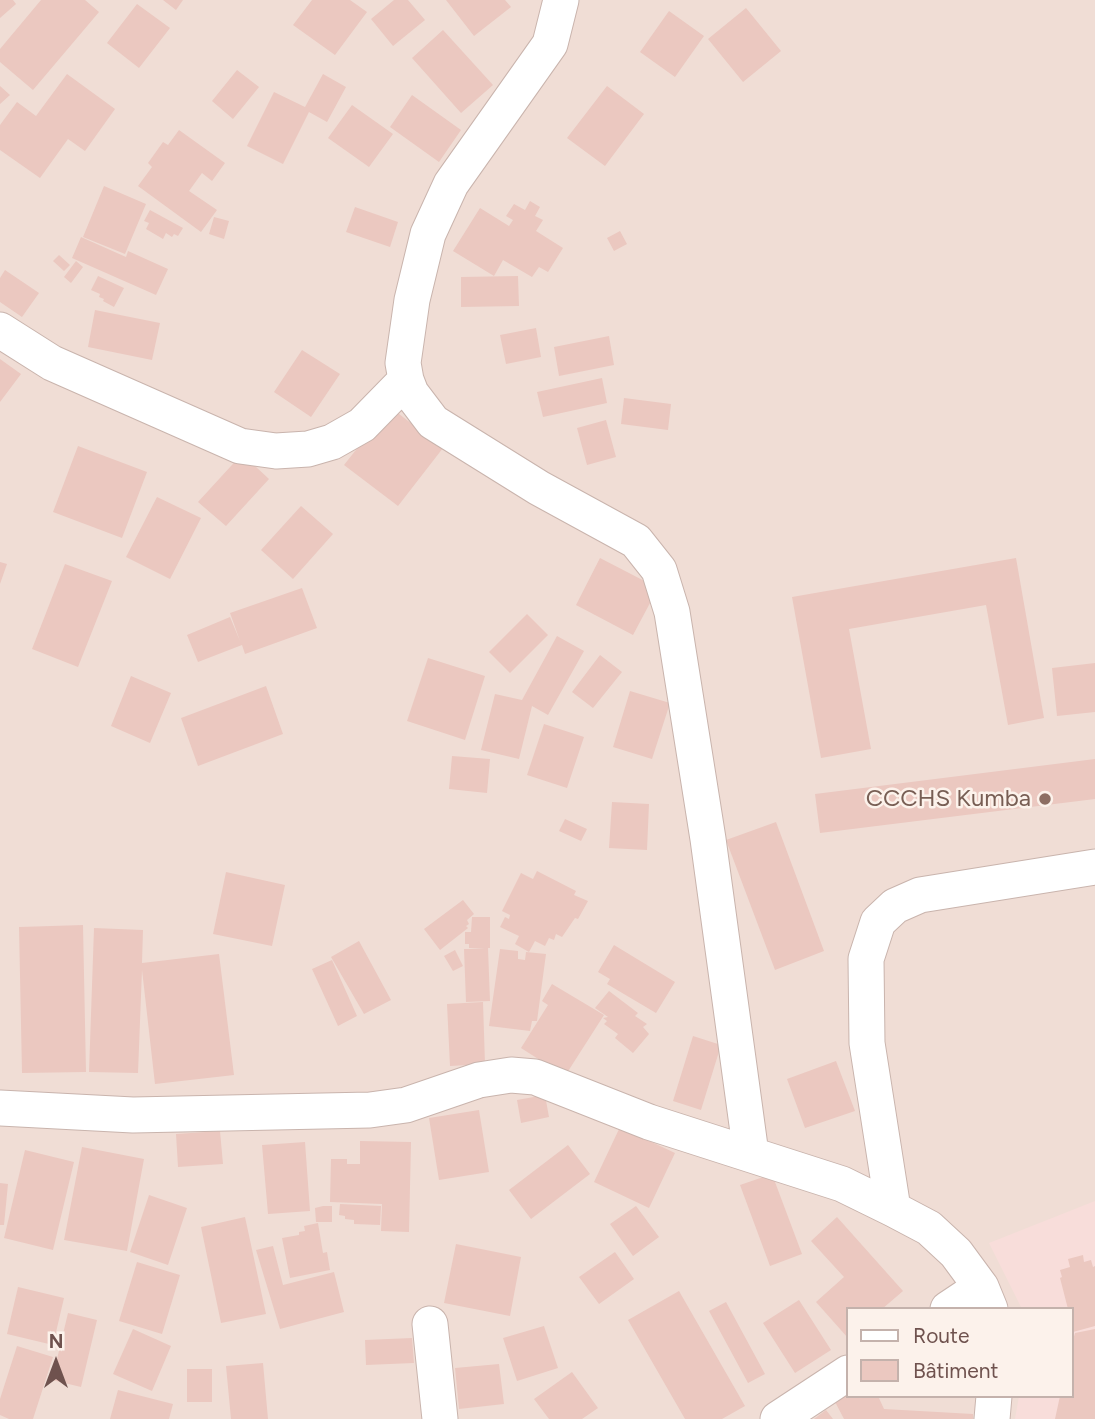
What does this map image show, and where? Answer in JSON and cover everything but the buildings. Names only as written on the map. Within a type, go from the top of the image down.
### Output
[{"type":"street","points":[[561,0],[550,44],[451,184],[428,234],[412,300],[403,363],[411,393],[433,422],[539,488],[636,541],[659,570],[672,611],[708,839],[751,1154]]},
{"type":"street","points":[[0,330],[52,363],[228,441],[240,446],[276,451],[308,449],[332,442],[362,425],[406,380]]},
{"type":"street","points":[[893,1209],[867,1042],[866,959],[878,922],[895,906],[920,895],[1095,867]]},
{"type":"street","points":[[0,1108],[133,1115],[370,1110],[406,1105],[479,1080],[511,1075],[535,1077],[649,1122],[842,1184],[929,1228],[956,1253],[986,1298],[955,1307]]},
{"type":"street","points":[[430,1324],[440,1419]]},
{"type":"street","points":[[778,1419],[846,1374]]},
{"type":"street","points":[[992,1419],[994,1398]]},
{"type":"shaded area","points":[[0,0],[1095,0],[1095,1419],[0,1419]]},
{"type":"shaded area","points":[[1095,1201],[1095,1419],[1015,1419],[1019,1398],[1074,1398],[1074,1307],[1021,1307],[989,1243]]},
{"type":"place","name":"CCCHS Kumba","points":[[1045,799]]}]
